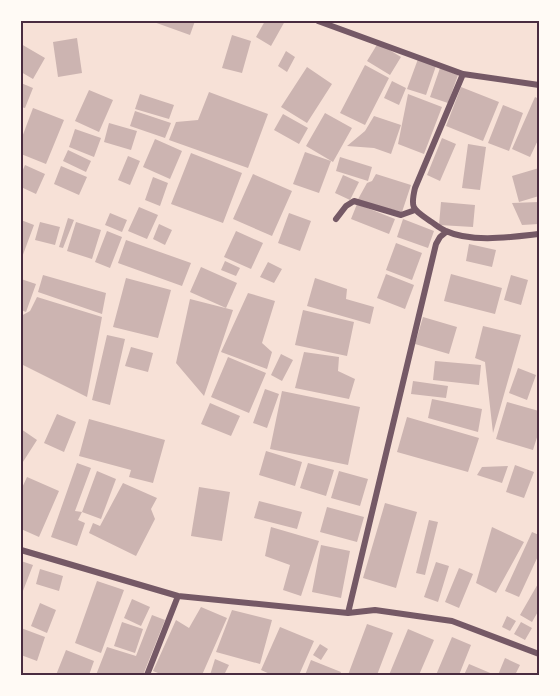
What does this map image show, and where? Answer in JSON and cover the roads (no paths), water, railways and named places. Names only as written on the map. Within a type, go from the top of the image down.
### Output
[{"type":"street","points":[[318,21],[463,74],[539,86]]},
{"type":"street","points":[[463,74],[416,188],[412,202],[415,210],[446,232],[501,238],[539,234]]},
{"type":"street","points":[[336,219],[346,206],[354,201],[401,215],[415,210]]},
{"type":"street","points":[[348,613],[436,244],[446,232]]},
{"type":"street","points":[[21,550],[178,597],[348,613],[375,610],[452,621],[539,654]]},
{"type":"street","points":[[147,675],[178,597]]}]
